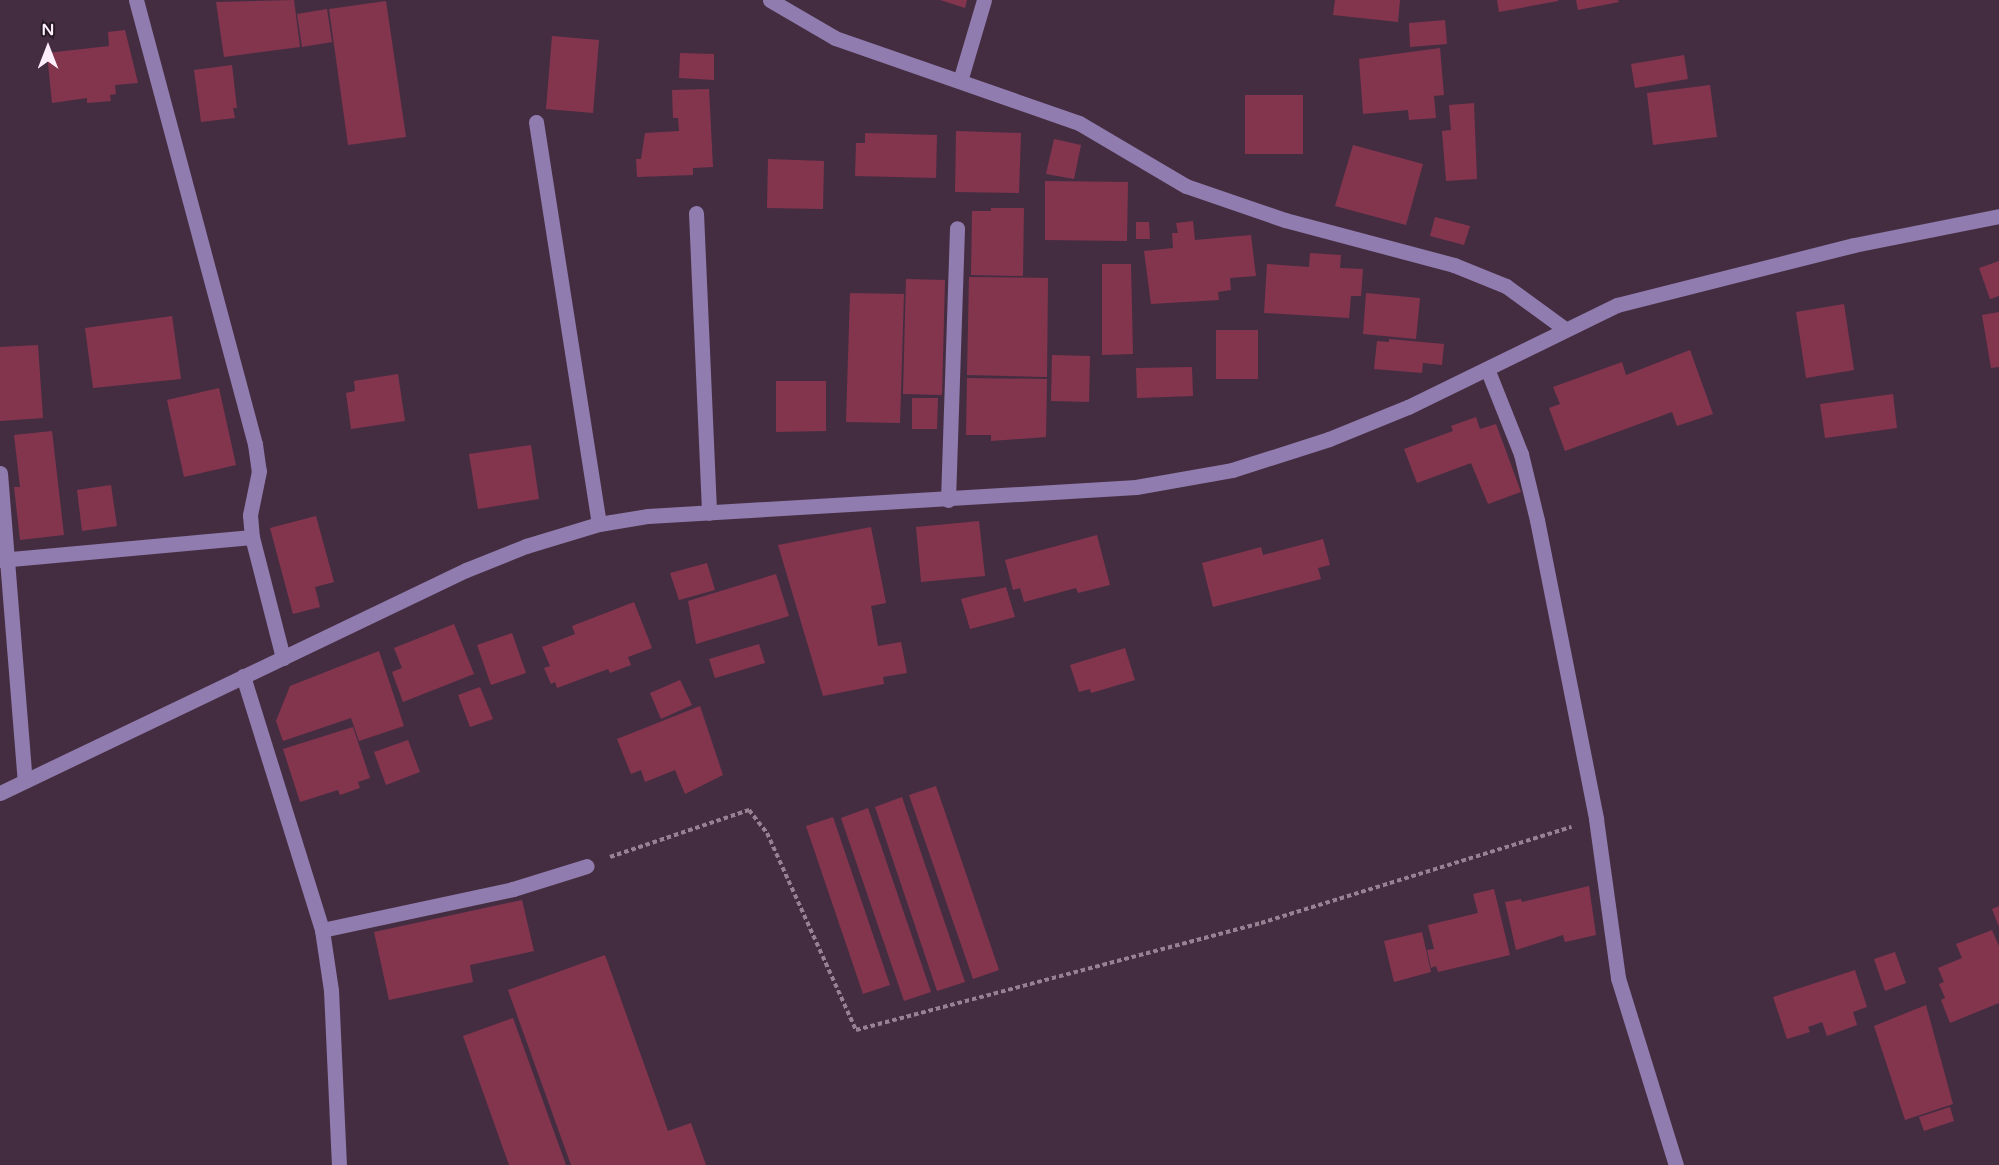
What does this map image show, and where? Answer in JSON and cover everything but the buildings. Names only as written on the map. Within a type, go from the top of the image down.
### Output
[{"type":"street","points":[[136,0],[255,444],[259,471],[250,515],[252,537],[283,658]]},
{"type":"street","points":[[770,0],[836,38],[1079,123],[1186,186],[1285,220],[1454,265],[1496,282],[1565,329]]},
{"type":"street","points":[[960,81],[984,0]]},
{"type":"street","points":[[536,122],[599,524]]},
{"type":"street","points":[[696,213],[709,513]]},
{"type":"street","points":[[0,793],[466,570],[599,524],[648,516],[948,500],[1136,487],[1232,470],[1329,439],[1488,371],[1565,329],[1628,302],[1854,245],[1999,216]]},
{"type":"street","points":[[948,500],[957,228]]},
{"type":"street","points":[[1488,371],[1521,454],[1537,520],[1596,819],[1618,978],[1676,1165]]},
{"type":"street","points":[[0,473],[4,559],[25,781]]},
{"type":"street","points":[[4,559],[252,537]]},
{"type":"street","points":[[243,676],[322,930],[331,990],[339,1165]]},
{"type":"street","points":[[322,930],[513,889],[587,866]]},
{"type":"path","points":[[587,866],[749,810],[766,833],[856,1030],[1260,923],[1596,819]]}]
